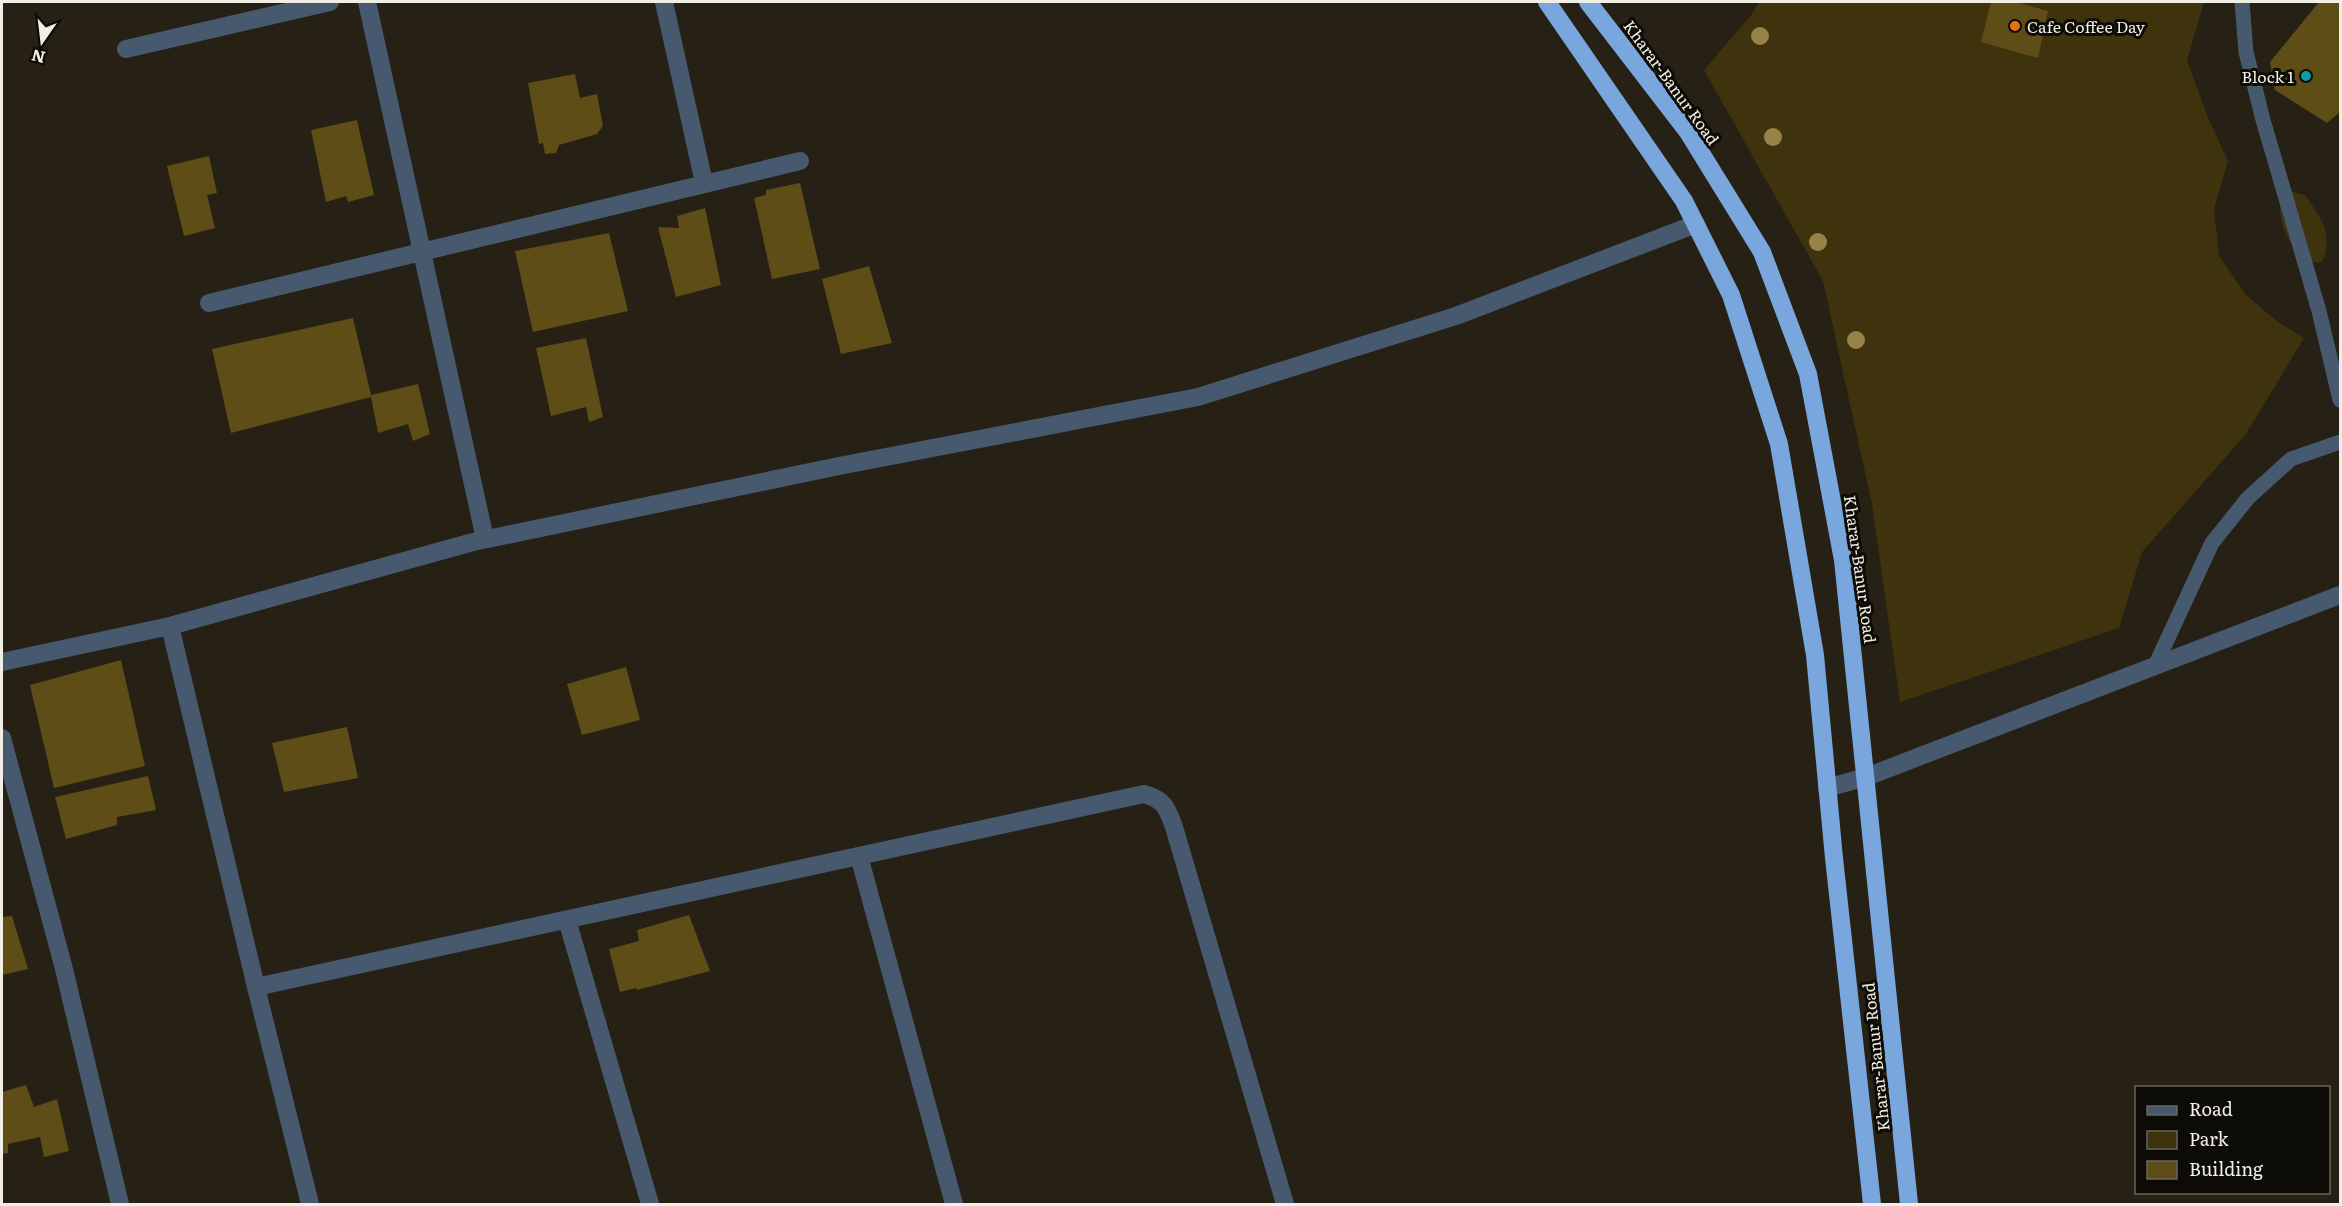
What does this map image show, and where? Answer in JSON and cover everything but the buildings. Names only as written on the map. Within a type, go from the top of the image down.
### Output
[{"type":"highway","name":"Kharar-Banur Road","points":[[1547,2],[1684,201],[1731,295],[1779,444],[1815,655],[1872,1204]]},
{"type":"highway","name":"Kharar-Banur Road","points":[[1588,2],[1688,132],[1762,252],[1808,374],[1843,560],[1909,1204]]},
{"type":"street","points":[[126,49],[330,2]]},
{"type":"street","points":[[367,2],[485,539]]},
{"type":"street","points":[[664,2],[704,183]]},
{"type":"street","points":[[208,303],[800,161]]},
{"type":"street","points":[[2,662],[171,626],[485,539],[839,466],[1198,397],[1456,316],[1696,224]]},
{"type":"street","points":[[1827,788],[1866,777],[2340,595]]},
{"type":"street","points":[[171,626],[310,1204]]},
{"type":"street","points":[[2,738],[63,965],[120,1204]]},
{"type":"street","points":[[256,987],[1144,794],[1159,798],[1168,811],[1174,827],[1285,1204]]},
{"type":"street","points":[[858,856],[954,1204]]},
{"type":"street","points":[[567,920],[650,1204]]},
{"type":"lane","points":[[2242,2],[2246,52],[2266,131],[2319,311],[2340,399]]},
{"type":"lane","points":[[2155,666],[2212,543],[2248,498],[2291,459],[2340,442]]},
{"type":"green space","points":[[1759,2],[2204,2],[2187,60],[2208,118],[2228,161],[2214,209],[2219,256],[2246,295],[2278,322],[2304,338],[2246,434],[2142,552],[2119,628],[1900,702],[1872,504],[1823,281],[1704,70],[1752,14]]},
{"type":"green space","points":[[2289,191],[2305,195],[2321,219],[2327,243],[2322,262],[2305,263],[2286,233],[2281,218],[2280,199]]},
{"type":"place","name":"Cafe Coffee Day","points":[[2015,26]]},
{"type":"place","name":"Block 1","points":[[2306,76]]}]
